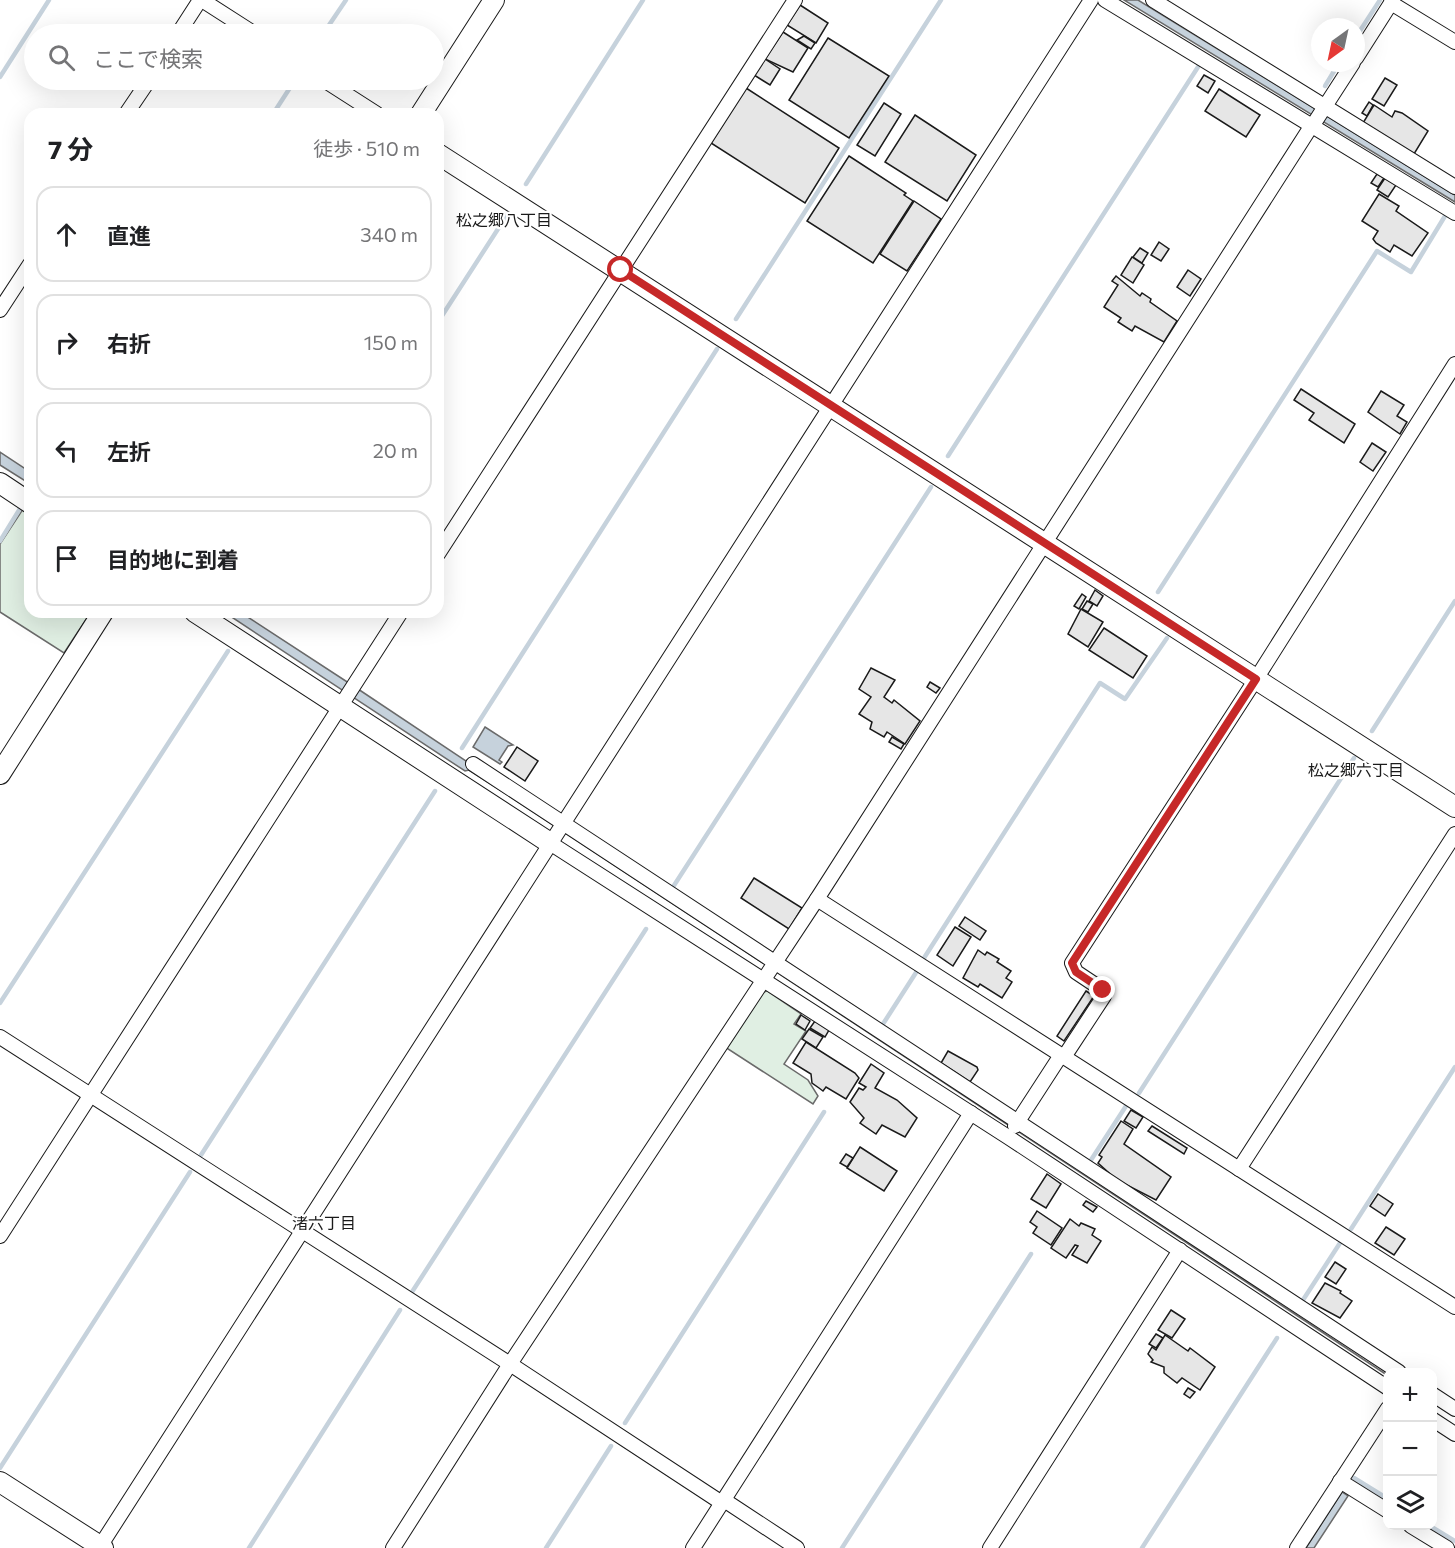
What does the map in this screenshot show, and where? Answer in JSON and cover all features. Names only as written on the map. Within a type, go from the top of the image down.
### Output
[{"type":"street","points":[[184,24],[201,0],[239,24]]},
{"type":"street","points":[[444,78],[494,0]]},
{"type":"street","points":[[444,545],[795,0]]},
{"type":"street","points":[[0,1482],[100,1547],[1091,0]]},
{"type":"street","points":[[1105,0],[1455,213]]},
{"type":"street","points":[[1153,0],[1455,187]]},
{"type":"street","points":[[1365,44],[1392,2],[1455,42]]},
{"type":"street","points":[[393,1548],[510,1364],[817,899],[1347,72]]},
{"type":"street","points":[[130,108],[142,90]]},
{"type":"street","points":[[339,90],[367,108]]},
{"type":"street","points":[[425,108],[436,90]]},
{"type":"street","points":[[444,158],[1455,807]]},
{"type":"street","points":[[0,310],[24,273]]},
{"type":"street","points":[[1013,1129],[1104,996],[1103,990],[1076,972],[1072,963],[1256,679],[1455,364]]},
{"type":"street","points":[[0,483],[24,499]]},
{"type":"street","points":[[0,774],[100,618]]},
{"type":"street","points":[[205,618],[557,833],[776,961],[1180,1250],[1383,1385]]},
{"type":"street","points":[[0,1236],[397,618]]},
{"type":"street","points":[[473,764],[557,833],[764,980],[971,1113],[1013,1129],[1394,1368]]},
{"type":"street","points":[[1239,1169],[1455,834]]},
{"type":"street","points":[[817,899],[1239,1169],[1453,1302]]},
{"type":"street","points":[[0,1037],[797,1548]]},
{"type":"street","points":[[693,1548],[971,1113]]},
{"type":"street","points":[[990,1548],[1180,1250]]},
{"type":"street","points":[[1437,1397],[1455,1409]]},
{"type":"street","points":[[1297,1548],[1383,1416]]},
{"type":"street","points":[[1437,1422],[1455,1434]]},
{"type":"street","points":[[1340,1481],[1383,1508]]},
{"type":"street","points":[[1418,1530],[1447,1548]]},
{"type":"green space","points":[[24,510],[24,618],[87,618],[64,653],[0,612],[0,544]]},
{"type":"green space","points":[[767,991],[801,1014],[794,1024],[806,1031],[784,1064],[808,1080],[818,1096],[813,1104],[725,1047],[760,993]]},
{"type":"shaded area","points":[[1124,0],[1138,0],[1455,195],[1455,202]]},
{"type":"shaded area","points":[[0,452],[24,468],[24,480],[0,465]]},
{"type":"shaded area","points":[[233,618],[249,618],[358,689],[1383,1372],[552,824],[469,770],[465,771]]},
{"type":"shaded area","points":[[485,727],[513,745],[508,746],[499,760],[502,762],[500,764],[473,747]]},
{"type":"shaded area","points":[[1342,1492],[1348,1496],[1314,1548],[1306,1548]]},
{"type":"building","points":[[800,5],[828,23],[816,43],[787,25]]},
{"type":"building","points":[[783,32],[808,48],[793,72],[765,59]]},
{"type":"building","points":[[804,36],[815,43],[811,49],[797,40]]},
{"type":"building","points":[[828,38],[889,76],[849,138],[789,100]]},
{"type":"building","points":[[765,59],[780,69],[770,85],[754,75]]},
{"type":"building","points":[[1204,75],[1215,81],[1208,93],[1197,86]]},
{"type":"building","points":[[1385,78],[1397,85],[1384,106],[1372,99]]},
{"type":"building","points":[[746,88],[839,148],[805,203],[711,143]]},
{"type":"building","points":[[1219,89],[1260,115],[1246,137],[1205,111]]},
{"type":"building","points":[[1369,102],[1373,105],[1367,116],[1362,113]]},
{"type":"building","points":[[884,103],[901,114],[875,156],[857,145]]},
{"type":"building","points":[[1374,105],[1392,117],[1395,111],[1402,113],[1428,131],[1414,154],[1363,123]]},
{"type":"building","points":[[915,115],[976,155],[947,201],[885,162]]},
{"type":"building","points":[[849,156],[906,193],[904,195],[913,201],[873,263],[807,221]]},
{"type":"building","points":[[1377,174],[1384,178],[1378,187],[1371,183]]},
{"type":"building","points":[[1385,178],[1396,185],[1388,197],[1377,190]]},
{"type":"building","points":[[1379,194],[1399,206],[1396,211],[1428,233],[1412,256],[1394,245],[1390,252],[1376,243],[1373,239],[1378,231],[1362,221]]},
{"type":"building","points":[[914,201],[941,219],[907,271],[880,254]]},
{"type":"building","points":[[1159,242],[1169,249],[1161,261],[1151,255]]},
{"type":"building","points":[[1140,248],[1148,253],[1142,263],[1133,257]]},
{"type":"building","points":[[1132,257],[1144,265],[1133,283],[1121,275]]},
{"type":"building","points":[[1188,270],[1201,279],[1190,296],[1177,287]]},
{"type":"building","points":[[1116,276],[1140,296],[1142,293],[1151,299],[1150,302],[1177,321],[1164,342],[1135,326],[1132,331],[1118,322],[1121,318],[1104,307],[1118,285],[1112,281]]},
{"type":"building","points":[[1301,389],[1355,424],[1344,443],[1309,420],[1314,413],[1294,400]]},
{"type":"building","points":[[1381,391],[1404,405],[1397,416],[1407,422],[1400,434],[1368,412]]},
{"type":"building","points":[[1372,443],[1386,452],[1373,471],[1360,462]]},
{"type":"building","points":[[1095,590],[1103,596],[1097,606],[1089,601]]},
{"type":"building","points":[[1082,594],[1086,597],[1079,609],[1074,606]]},
{"type":"building","points":[[1087,601],[1093,604],[1088,612],[1082,609]]},
{"type":"building","points":[[1081,609],[1103,622],[1088,647],[1068,634]]},
{"type":"building","points":[[1104,628],[1147,656],[1133,678],[1089,650]]},
{"type":"building","points":[[871,668],[895,680],[884,697],[892,703],[894,700],[920,721],[905,744],[887,732],[884,737],[870,729],[872,722],[859,714],[871,697],[859,689]]},
{"type":"building","points":[[930,682],[940,688],[936,693],[927,687]]},
{"type":"building","points":[[892,737],[904,744],[901,749],[889,742]]},
{"type":"building","points":[[517,747],[538,761],[525,781],[504,767]]},
{"type":"building","points":[[754,878],[802,908],[789,929],[741,898]]},
{"type":"building","points":[[965,917],[986,931],[980,940],[959,926]]},
{"type":"building","points":[[955,927],[971,937],[953,966],[937,955]]},
{"type":"building","points":[[978,950],[985,955],[987,952],[999,959],[997,962],[1011,971],[1006,978],[1012,982],[1002,998],[980,984],[978,987],[963,978]]},
{"type":"building","points":[[1086,991],[1094,996],[1064,1041],[1057,1036]]},
{"type":"building","points":[[801,1015],[810,1021],[805,1030],[796,1024]]},
{"type":"building","points":[[815,1021],[829,1030],[825,1037],[810,1028]]},
{"type":"building","points":[[809,1029],[823,1037],[816,1048],[802,1039]]},
{"type":"building","points":[[806,1042],[855,1073],[859,1078],[846,1099],[826,1087],[823,1091],[812,1083],[811,1074],[793,1063]]},
{"type":"building","points":[[948,1051],[977,1067],[978,1070],[970,1082],[941,1063]]},
{"type":"building","points":[[871,1064],[884,1073],[875,1088],[897,1100],[917,1118],[905,1137],[882,1125],[876,1134],[860,1123],[864,1118],[850,1102],[859,1088],[863,1090],[866,1087],[859,1083]]},
{"type":"building","points":[[1131,1110],[1143,1117],[1136,1128],[1124,1121]]},
{"type":"building","points":[[1121,1121],[1133,1129],[1124,1144],[1171,1177],[1156,1200],[1117,1180],[1098,1163],[1102,1157],[1099,1155]]},
{"type":"building","points":[[1152,1126],[1187,1148],[1184,1154],[1148,1131]]},
{"type":"building","points":[[860,1147],[897,1171],[884,1191],[847,1168]]},
{"type":"building","points":[[846,1154],[853,1158],[847,1167],[840,1163]]},
{"type":"building","points":[[1047,1174],[1061,1184],[1046,1208],[1031,1199]]},
{"type":"building","points":[[1378,1194],[1393,1204],[1385,1216],[1370,1206]]},
{"type":"building","points":[[1086,1201],[1097,1207],[1093,1212],[1083,1205]]},
{"type":"building","points":[[1037,1211],[1062,1228],[1051,1245],[1033,1233],[1037,1227],[1030,1222]]},
{"type":"building","points":[[1070,1219],[1079,1226],[1081,1223],[1095,1229],[1092,1235],[1101,1241],[1087,1263],[1072,1255],[1078,1246],[1075,1245],[1066,1258],[1051,1248]]},
{"type":"building","points":[[1386,1227],[1405,1239],[1394,1255],[1375,1243]]},
{"type":"building","points":[[1335,1262],[1346,1269],[1336,1284],[1325,1277]]},
{"type":"building","points":[[1325,1283],[1341,1291],[1340,1293],[1352,1301],[1340,1318],[1312,1303]]},
{"type":"building","points":[[1171,1310],[1185,1319],[1172,1338],[1158,1330]]},
{"type":"building","points":[[1156,1334],[1163,1338],[1156,1348],[1149,1344]]},
{"type":"building","points":[[1165,1335],[1188,1351],[1190,1348],[1215,1367],[1200,1390],[1182,1378],[1177,1383],[1164,1373],[1164,1367],[1151,1362],[1153,1360],[1148,1354],[1152,1347],[1156,1350]]},
{"type":"building","points":[[1188,1388],[1195,1392],[1190,1398],[1184,1394]]},
{"type":"waterway","points":[[34,24],[49,0]]},
{"type":"waterway","points":[[330,24],[346,0]]},
{"type":"waterway","points":[[526,184],[643,0]]},
{"type":"waterway","points":[[736,319],[941,0]]},
{"type":"waterway","points":[[1365,23],[1380,0]]},
{"type":"waterway","points":[[0,77],[24,39]]},
{"type":"waterway","points":[[948,456],[1198,67]]},
{"type":"waterway","points":[[1325,86],[1334,72]]},
{"type":"waterway","points":[[277,108],[289,90]]},
{"type":"waterway","points":[[444,313],[507,215]]},
{"type":"waterway","points":[[1158,592],[1377,251],[1411,272],[1445,216]]},
{"type":"waterway","points":[[462,748],[717,349]]},
{"type":"waterway","points":[[673,887],[931,487]]},
{"type":"waterway","points":[[0,541],[21,507]]},
{"type":"waterway","points":[[1372,731],[1455,601]]},
{"type":"waterway","points":[[924,958],[1100,683],[1125,699],[1167,638]]},
{"type":"waterway","points":[[0,1003],[228,651]]},
{"type":"waterway","points":[[1139,1093],[1354,758]]},
{"type":"waterway","points":[[201,1155],[435,791]]},
{"type":"waterway","points":[[412,1292],[646,929]]},
{"type":"waterway","points":[[883,1024],[917,971]]},
{"type":"waterway","points":[[1351,1229],[1455,1067]]},
{"type":"waterway","points":[[1091,1160],[1126,1106]]},
{"type":"waterway","points":[[625,1423],[824,1112]]},
{"type":"waterway","points":[[0,1468],[190,1172]]},
{"type":"waterway","points":[[1303,1300],[1340,1243]]},
{"type":"waterway","points":[[842,1548],[1031,1254]]},
{"type":"waterway","points":[[249,1548],[400,1310]]},
{"type":"waterway","points":[[1142,1548],[1277,1338]]},
{"type":"waterway","points":[[546,1548],[611,1446]]},
{"type":"waterway","points":[[1354,1478],[1383,1496]]},
{"type":"waterway","points":[[1437,1530],[1455,1541]]},
{"type":"district","name":"松之郷八丁目","points":[[504,220]]},
{"type":"district","name":"松之郷六丁目","points":[[1356,770]]},
{"type":"district","name":"渚六丁目","points":[[324,1223]]},
{"type":"route","points":[[621,270],[1256,679],[1072,963],[1076,972],[1103,990]]}]
